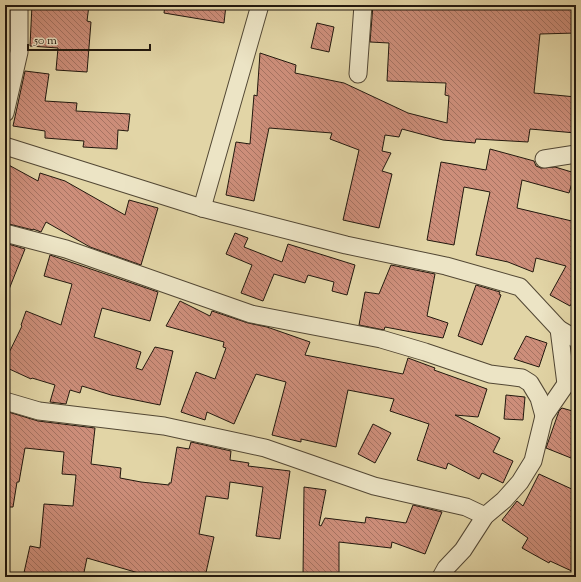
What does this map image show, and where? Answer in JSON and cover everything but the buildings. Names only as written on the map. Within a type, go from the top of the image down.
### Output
[{"type":"street","points":[[5,112],[19,52],[19,5]]},
{"type":"street","points":[[202,208],[260,5]]},
{"type":"street","points":[[358,74],[363,5]]},
{"type":"street","points":[[5,146],[202,208],[346,246],[446,266],[520,287],[560,329],[576,339]]},
{"type":"street","points":[[544,160],[576,154]]},
{"type":"street","points":[[5,233],[66,249],[251,314],[381,339],[490,374],[522,378],[530,383],[539,398],[544,416]]},
{"type":"street","points":[[441,577],[446,568],[463,550],[485,516],[504,500],[520,482],[533,461],[544,416],[571,380],[560,329]]},
{"type":"street","points":[[5,401],[39,411],[164,426],[265,448],[374,486],[466,507],[485,516]]}]
